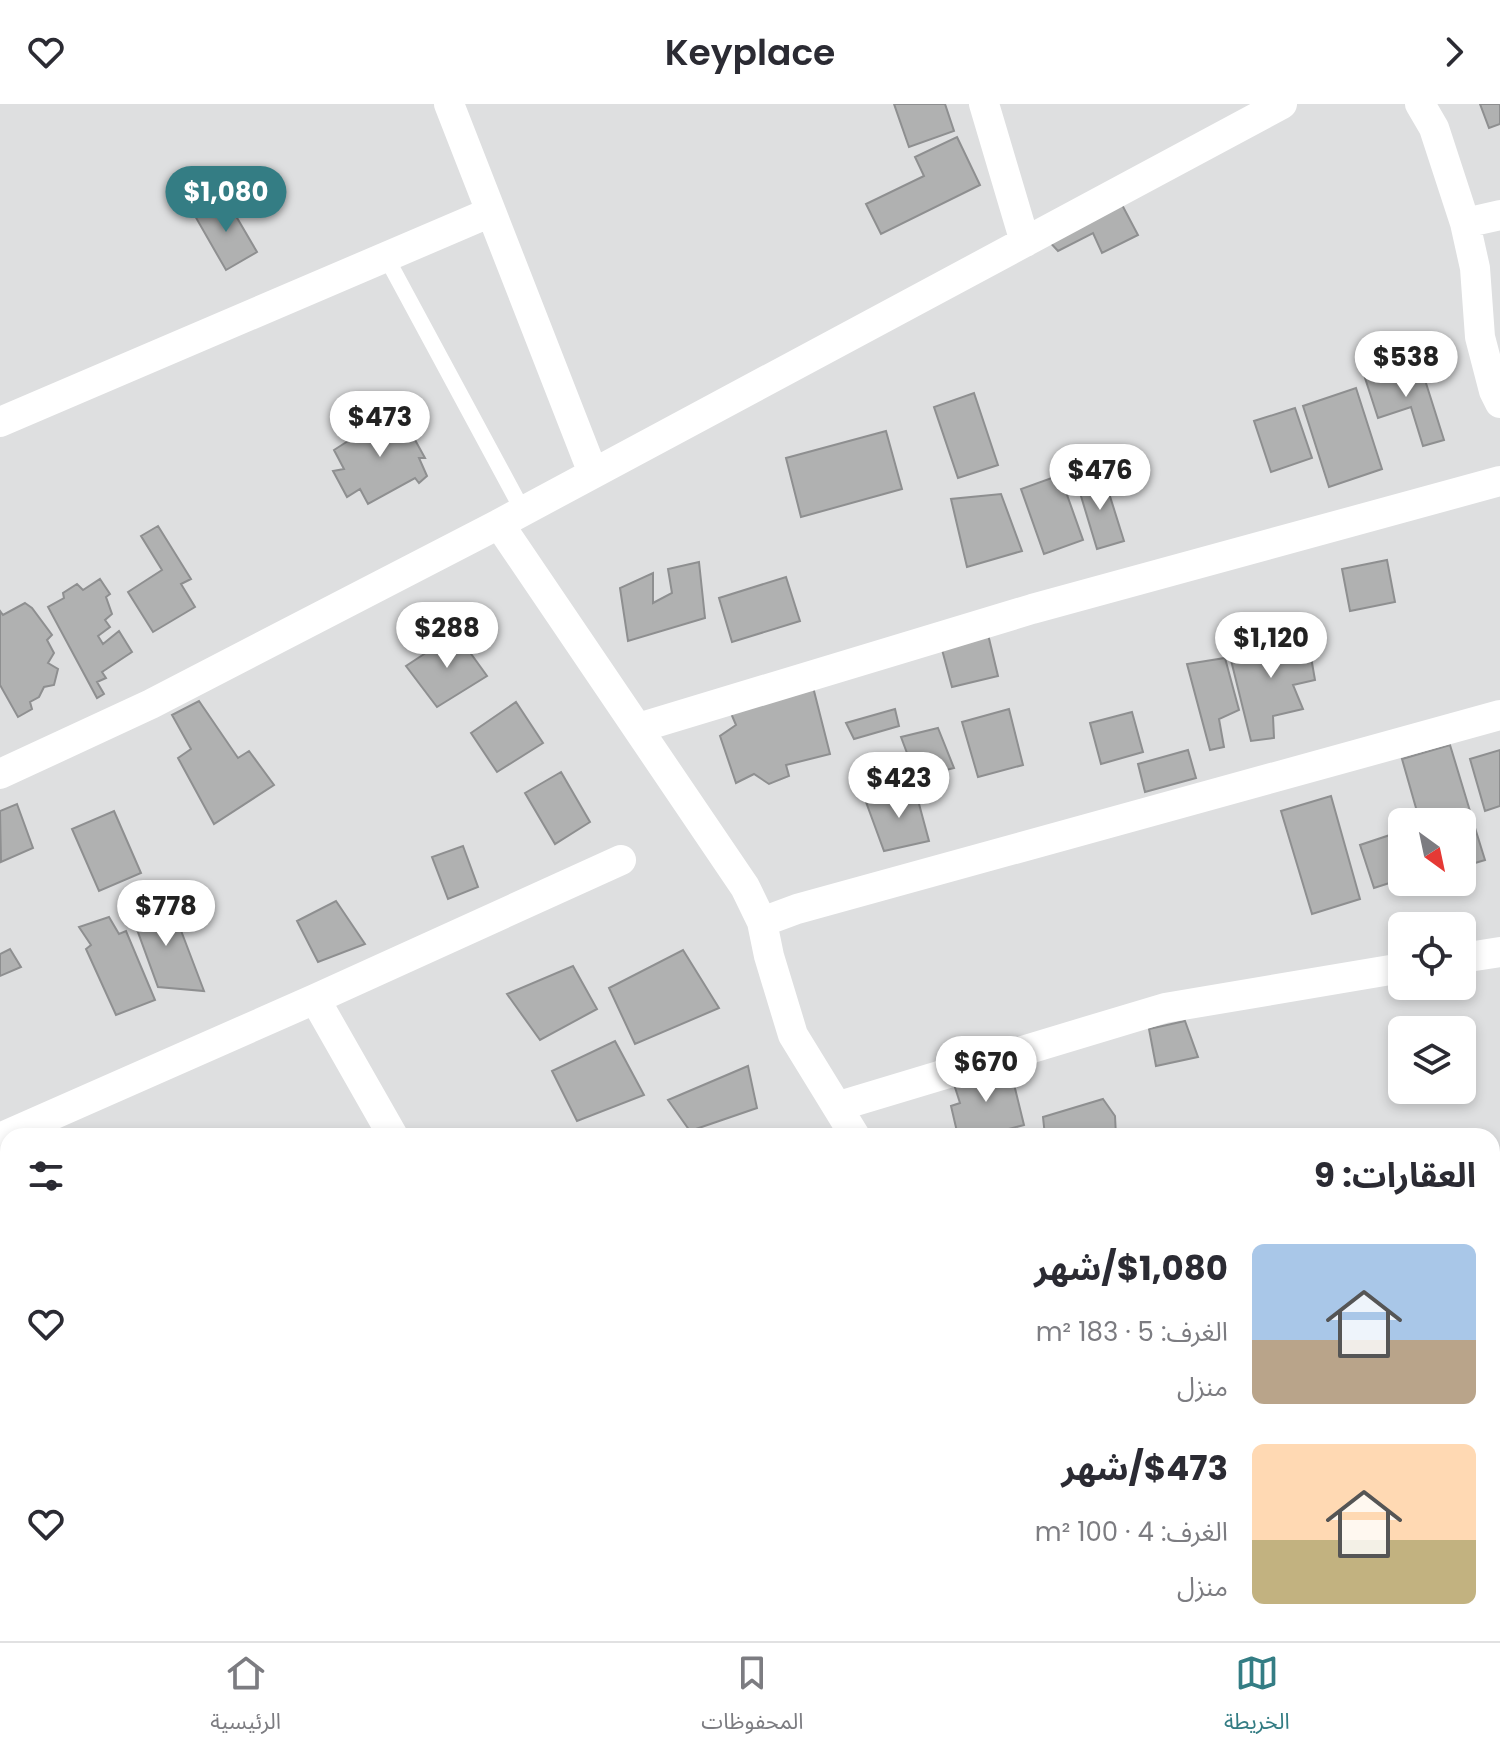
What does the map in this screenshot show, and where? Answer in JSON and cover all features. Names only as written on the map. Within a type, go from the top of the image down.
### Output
[{"type":"street","points":[[449,104],[593,473]]},
{"type":"street","points":[[984,104],[1025,242]]},
{"type":"street","points":[[0,774],[151,704],[511,518],[1282,104]]},
{"type":"street","points":[[1420,104],[1434,128],[1465,223],[1473,257],[1480,337],[1500,403]]},
{"type":"street","points":[[0,422],[491,212]]},
{"type":"street","points":[[1465,223],[1500,215]]},
{"type":"street","points":[[638,728],[1032,609],[1500,481]]},
{"type":"street","points":[[511,518],[638,728],[745,887],[762,922],[793,1035],[851,1128]]},
{"type":"street","points":[[762,922],[797,909],[1500,715]]},
{"type":"street","points":[[23,1128],[621,860]]},
{"type":"street","points":[[1476,956],[1500,952]]},
{"type":"street","points":[[839,1106],[1165,1008],[1388,970]]},
{"type":"street","points":[[315,999],[388,1128]]},
{"type":"lane","points":[[386,257],[511,518]]},
{"type":"building","points":[[894,104],[945,104],[954,131],[909,147]]},
{"type":"building","points":[[1480,104],[1500,104],[1500,124],[1489,128]]},
{"type":"building","points":[[957,137],[980,185],[881,234],[866,204],[924,176],[915,157]]},
{"type":"building","points":[[226,199],[257,252],[226,270],[195,216]]},
{"type":"building","points":[[1120,201],[1138,235],[1102,253],[1093,233],[1058,251],[1046,238]]},
{"type":"building","points":[[1419,361],[1444,440],[1423,446],[1411,407],[1378,418],[1365,378]]},
{"type":"building","points":[[1356,388],[1382,469],[1329,487],[1303,406]]},
{"type":"building","points":[[974,393],[998,465],[958,478],[934,407]]},
{"type":"building","points":[[1295,408],[1312,458],[1271,472],[1254,421]]},
{"type":"building","points":[[398,409],[425,458],[419,458],[427,476],[419,483],[415,478],[368,504],[360,489],[347,497],[333,471],[344,469],[334,450]]},
{"type":"building","points":[[886,431],[902,489],[801,517],[786,458]]},
{"type":"building","points":[[1103,474],[1124,541],[1097,549],[1077,483]]},
{"type":"building","points":[[1060,475],[1083,540],[1044,554],[1021,489]]},
{"type":"building","points":[[1001,494],[1022,551],[967,567],[951,499]]},
{"type":"building","points":[[158,526],[191,579],[181,584],[195,607],[153,632],[128,592],[162,570],[141,536]]},
{"type":"building","points":[[1387,560],[1395,602],[1350,611],[1342,569]]},
{"type":"building","points":[[699,562],[705,618],[628,641],[620,588],[653,573],[653,603],[672,593],[668,569]]},
{"type":"building","points":[[786,577],[800,621],[732,642],[719,598]]},
{"type":"building","points":[[100,579],[110,594],[106,597],[112,614],[105,620],[110,627],[98,636],[103,644],[119,631],[132,652],[102,672],[106,678],[97,682],[104,694],[97,698],[48,607],[64,598],[63,593],[77,584],[83,590]]},
{"type":"building","points":[[25,603],[52,635],[47,640],[54,653],[48,663],[58,669],[54,685],[44,687],[39,697],[30,702],[32,709],[18,717],[0,685],[0,611],[3,615]]},
{"type":"building","points":[[987,630],[998,676],[952,687],[940,642]]},
{"type":"building","points":[[456,633],[487,676],[437,707],[406,666]]},
{"type":"building","points":[[1307,634],[1315,680],[1293,685],[1303,709],[1273,716],[1274,738],[1251,741],[1228,648]]},
{"type":"building","points":[[1225,658],[1239,710],[1219,719],[1224,747],[1210,750],[1187,664]]},
{"type":"building","points":[[813,687],[830,754],[786,765],[789,776],[769,784],[754,774],[736,783],[720,736],[736,725],[730,711]]},
{"type":"building","points":[[199,701],[238,758],[249,751],[274,785],[214,824],[178,758],[191,749],[172,715]]},
{"type":"building","points":[[516,702],[543,743],[497,772],[471,733]]},
{"type":"building","points":[[895,709],[899,726],[854,739],[846,723]]},
{"type":"building","points":[[1009,709],[1023,765],[978,777],[962,722]]},
{"type":"building","points":[[1132,712],[1143,752],[1101,764],[1090,723]]},
{"type":"building","points":[[938,728],[954,768],[916,777],[901,737]]},
{"type":"building","points":[[1450,745],[1469,808],[1416,808],[1402,759]]},
{"type":"building","points":[[1188,750],[1196,778],[1145,792],[1138,764]]},
{"type":"building","points":[[1500,750],[1500,806],[1485,811],[1470,759]]},
{"type":"building","points":[[561,772],[590,822],[555,844],[525,793]]},
{"type":"building","points":[[915,789],[929,841],[884,851],[866,802]]},
{"type":"building","points":[[1331,796],[1360,899],[1312,914],[1281,811]]},
{"type":"building","points":[[17,804],[33,848],[1,862],[0,811]]},
{"type":"building","points":[[114,811],[141,873],[99,891],[72,829]]},
{"type":"building","points":[[1476,831],[1485,860],[1476,863]]},
{"type":"building","points":[[1388,836],[1388,884],[1374,888],[1360,845]]},
{"type":"building","points":[[463,846],[478,887],[448,899],[432,857]]},
{"type":"building","points":[[169,899],[204,991],[158,987],[131,913]]},
{"type":"building","points":[[336,901],[365,944],[318,962],[297,921]]},
{"type":"building","points":[[109,917],[119,934],[126,931],[155,1000],[116,1015],[86,949],[91,945],[79,927]]},
{"type":"building","points":[[10,949],[21,967],[0,976],[0,954]]},
{"type":"building","points":[[683,950],[719,1008],[635,1044],[609,988]]},
{"type":"building","points":[[573,966],[597,1009],[540,1040],[507,994]]},
{"type":"building","points":[[1185,1021],[1198,1057],[1156,1066],[1149,1029]]},
{"type":"building","points":[[615,1041],[644,1095],[577,1121],[552,1071]]},
{"type":"building","points":[[748,1066],[757,1108],[699,1128],[688,1128],[668,1100]]},
{"type":"building","points":[[990,1068],[996,1078],[1011,1072],[1024,1125],[1013,1128],[956,1128],[951,1106],[960,1103],[953,1081]]},
{"type":"building","points":[[1103,1099],[1115,1116],[1116,1128],[1044,1128],[1043,1117]]}]
